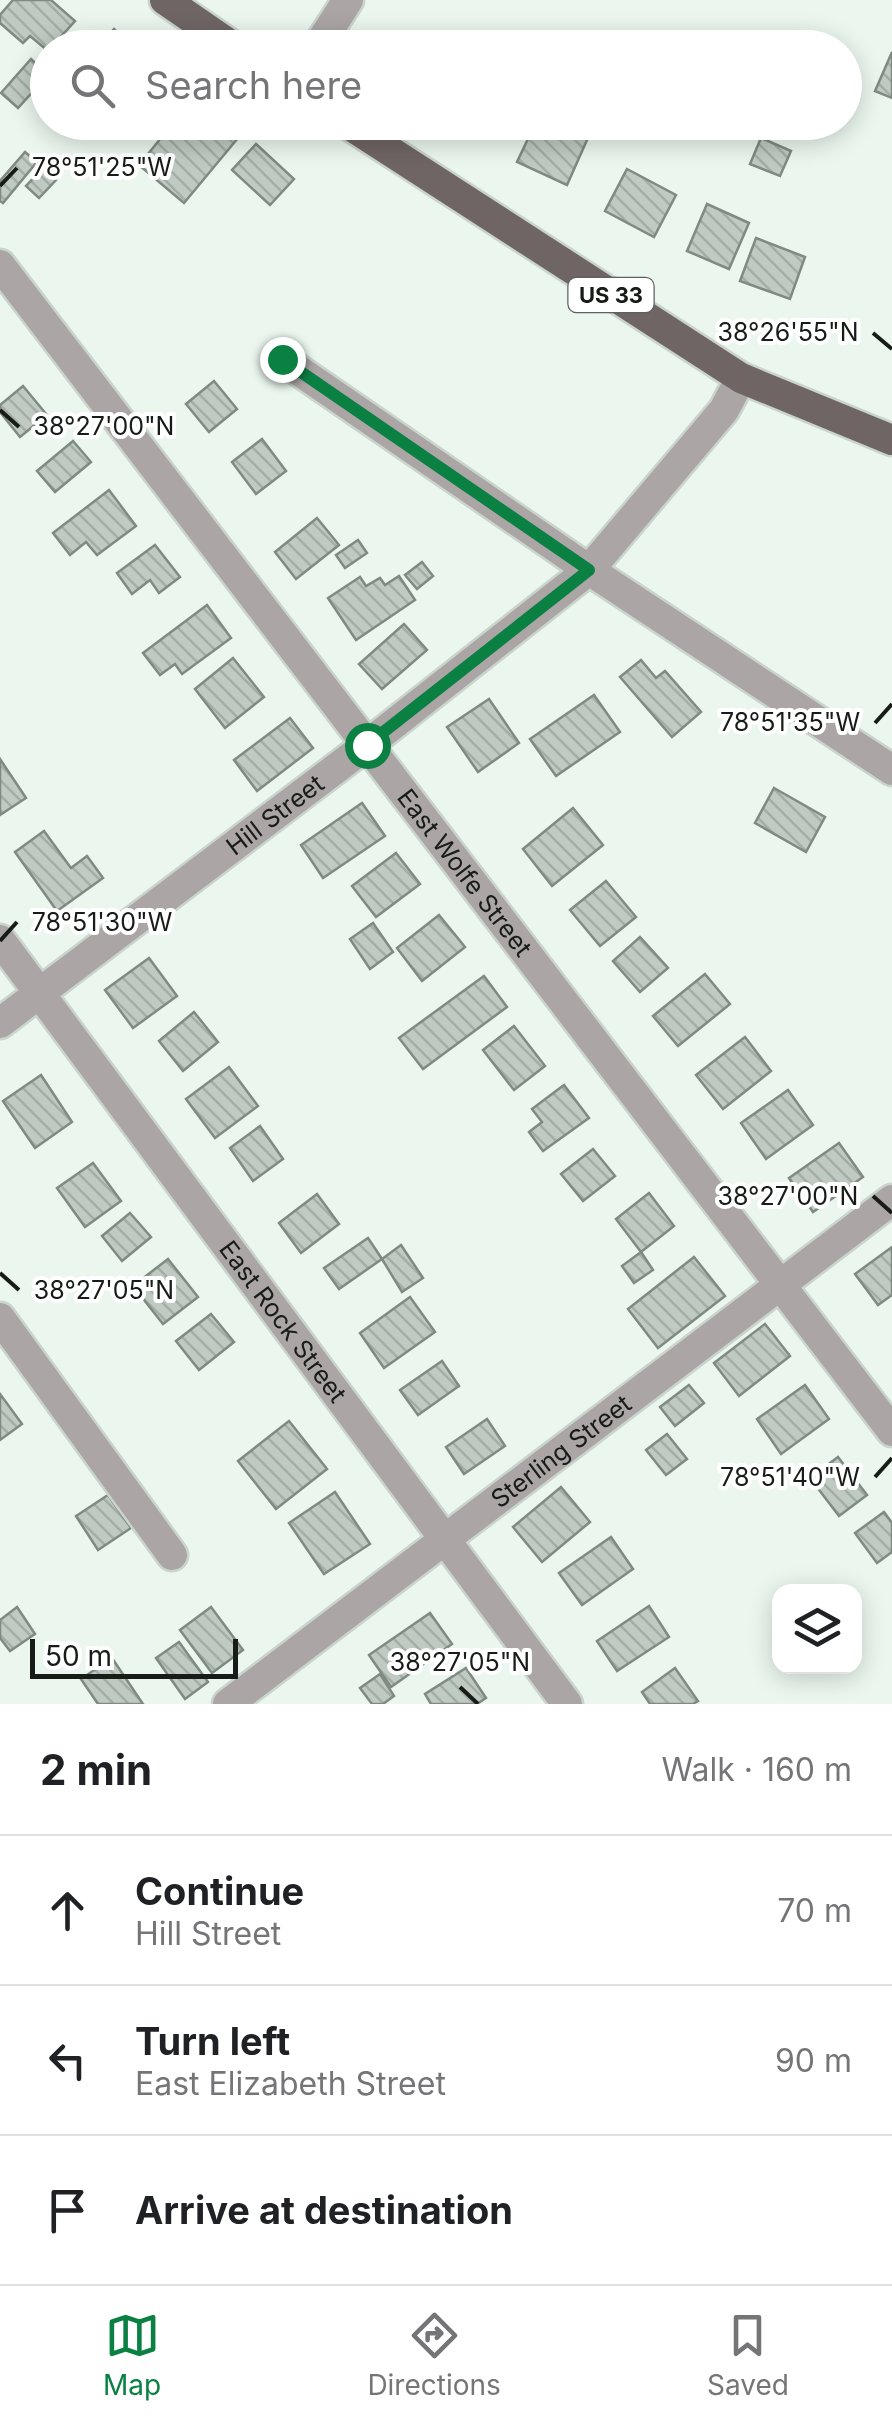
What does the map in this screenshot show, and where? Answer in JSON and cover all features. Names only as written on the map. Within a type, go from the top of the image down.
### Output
[{"type":"main road","points":[[165,0],[208,30]]},
{"type":"main road","name":"US 33","points":[[372,140],[741,378],[892,440]]},
{"type":"street","points":[[329,30],[348,0]]},
{"type":"street","name":"East Wolfe Street","points":[[0,265],[892,1431]]},
{"type":"street","points":[[282,359],[589,570],[892,770]]},
{"type":"street","name":"Hill Street","points":[[0,1023],[367,745],[589,570],[724,410],[741,378]]},
{"type":"street","name":"East Rock Street","points":[[0,940],[567,1704]]},
{"type":"street","name":"Sterling Street","points":[[228,1704],[892,1200]]},
{"type":"street","points":[[0,1318],[172,1555]]},
{"type":"building","points":[[13,0],[51,0],[75,21],[67,30],[30,30],[23,43],[0,23],[0,15]]},
{"type":"building","points":[[892,52],[892,98],[875,91]]},
{"type":"building","points":[[30,60],[30,95],[18,108],[1,93]]},
{"type":"building","points":[[159,140],[236,140],[184,203],[139,165]]},
{"type":"building","points":[[527,140],[587,140],[567,185],[517,162]]},
{"type":"building","points":[[760,140],[791,151],[780,176],[750,164]]},
{"type":"building","points":[[256,144],[294,179],[270,205],[232,170]]},
{"type":"building","points":[[25,152],[37,162],[3,203],[0,181]]},
{"type":"building","points":[[43,168],[56,180],[39,198],[26,186]]},
{"type":"building","points":[[627,169],[676,195],[654,237],[605,211]]},
{"type":"building","points":[[707,204],[749,223],[729,269],[687,251]]},
{"type":"building","points":[[756,238],[805,257],[790,299],[740,281]]},
{"type":"building","points":[[214,381],[237,409],[209,432],[186,404]]},
{"type":"building","points":[[23,386],[47,415],[20,437],[0,412],[0,405]]},
{"type":"building","points":[[262,439],[286,471],[256,494],[232,462]]},
{"type":"building","points":[[73,441],[91,462],[55,492],[37,471]]},
{"type":"building","points":[[109,490],[136,526],[97,555],[86,542],[70,555],[53,533]]},
{"type":"building","points":[[317,518],[339,545],[296,579],[275,552]]},
{"type":"building","points":[[358,540],[367,553],[345,568],[336,555]]},
{"type":"building","points":[[155,545],[180,577],[159,593],[150,580],[132,594],[117,573]]},
{"type":"building","points":[[422,562],[433,576],[417,589],[405,575]]},
{"type":"building","points":[[399,576],[415,600],[356,640],[328,598],[360,577],[366,586],[380,578],[385,585]]},
{"type":"building","points":[[207,605],[231,638],[182,674],[175,664],[160,675],[143,653]]},
{"type":"building","points":[[404,624],[427,650],[382,689],[359,664]]},
{"type":"building","points":[[233,658],[264,697],[225,728],[195,689]]},
{"type":"building","points":[[641,660],[656,678],[665,671],[701,712],[672,737],[620,677]]},
{"type":"building","points":[[594,695],[620,732],[556,776],[530,739]]},
{"type":"building","points":[[489,699],[519,743],[478,772],[447,727]]},
{"type":"building","points":[[290,718],[313,748],[257,791],[234,760]]},
{"type":"building","points":[[0,759],[26,798],[0,815]]},
{"type":"building","points":[[774,788],[825,817],[806,852],[755,823]]},
{"type":"building","points":[[362,803],[385,836],[323,878],[301,845]]},
{"type":"building","points":[[573,808],[603,845],[552,886],[523,849]]},
{"type":"building","points":[[44,831],[71,868],[87,856],[103,878],[57,911],[15,852]]},
{"type":"building","points":[[396,853],[420,884],[376,917],[352,886]]},
{"type":"building","points":[[606,881],[636,917],[600,946],[570,910]]},
{"type":"building","points":[[439,915],[465,947],[422,981],[397,948]]},
{"type":"building","points":[[373,923],[393,952],[370,969],[350,939]]},
{"type":"building","points":[[640,937],[668,968],[640,992],[613,961]]},
{"type":"building","points":[[149,958],[177,996],[133,1028],[105,990]]},
{"type":"building","points":[[705,974],[730,1004],[678,1046],[653,1016]]},
{"type":"building","points":[[484,976],[507,1007],[423,1069],[399,1038]]},
{"type":"building","points":[[194,1012],[218,1042],[183,1071],[159,1041]]},
{"type":"building","points":[[514,1026],[545,1066],[514,1090],[483,1050]]},
{"type":"building","points":[[745,1037],[771,1071],[723,1109],[696,1075]]},
{"type":"building","points":[[229,1067],[258,1106],[215,1138],[186,1099]]},
{"type":"building","points":[[41,1075],[72,1122],[35,1148],[3,1101]]},
{"type":"building","points":[[564,1085],[589,1118],[543,1151],[529,1132],[542,1122],[532,1109]]},
{"type":"building","points":[[788,1090],[813,1125],[766,1159],[741,1123]]},
{"type":"building","points":[[260,1126],[283,1159],[253,1181],[230,1148]]},
{"type":"building","points":[[839,1143],[863,1177],[813,1212],[789,1178]]},
{"type":"building","points":[[593,1149],[615,1176],[583,1201],[561,1174]]},
{"type":"building","points":[[93,1163],[121,1201],[85,1227],[57,1188]]},
{"type":"building","points":[[649,1193],[674,1226],[641,1252],[616,1219]]},
{"type":"building","points":[[317,1194],[339,1224],[301,1253],[279,1223]]},
{"type":"building","points":[[130,1213],[151,1237],[122,1261],[102,1236]]},
{"type":"building","points":[[368,1238],[382,1259],[339,1289],[324,1268]]},
{"type":"building","points":[[401,1245],[423,1278],[402,1292],[382,1259]]},
{"type":"building","points":[[892,1247],[892,1295],[878,1305],[855,1274]]},
{"type":"building","points":[[641,1252],[653,1270],[634,1283],[622,1266]]},
{"type":"building","points":[[694,1257],[725,1296],[658,1348],[628,1309]]},
{"type":"building","points":[[168,1259],[198,1297],[163,1324],[133,1286]]},
{"type":"building","points":[[410,1297],[435,1332],[384,1368],[360,1333]]},
{"type":"building","points":[[211,1314],[234,1342],[199,1370],[176,1341]]},
{"type":"building","points":[[765,1324],[790,1356],[739,1396],[714,1363]]},
{"type":"building","points":[[442,1361],[459,1386],[418,1415],[400,1390]]},
{"type":"building","points":[[689,1385],[704,1403],[675,1426],[660,1407]]},
{"type":"building","points":[[805,1385],[829,1419],[781,1454],[757,1419]]},
{"type":"building","points":[[0,1394],[22,1424],[0,1440]]},
{"type":"building","points":[[487,1419],[505,1446],[464,1474],[446,1447]]},
{"type":"building","points":[[289,1421],[327,1469],[276,1509],[238,1461]]},
{"type":"building","points":[[667,1434],[687,1459],[666,1475],[646,1450]]},
{"type":"building","points":[[838,1457],[867,1495],[839,1516],[810,1478]]},
{"type":"building","points":[[561,1487],[590,1522],[542,1562],[513,1527]]},
{"type":"building","points":[[335,1492],[370,1544],[324,1574],[289,1523]]},
{"type":"building","points":[[108,1495],[131,1528],[98,1550],[76,1516]]},
{"type":"building","points":[[884,1512],[892,1523],[892,1552],[877,1563],[855,1533]]},
{"type":"building","points":[[611,1537],[633,1569],[582,1605],[559,1573]]},
{"type":"building","points":[[649,1606],[669,1637],[617,1671],[597,1641]]},
{"type":"building","points":[[17,1607],[35,1634],[10,1651],[0,1638],[0,1620]]},
{"type":"building","points":[[211,1607],[243,1650],[212,1673],[180,1630]]},
{"type":"building","points":[[430,1613],[452,1644],[391,1687],[369,1655]]},
{"type":"building","points":[[179,1642],[208,1682],[185,1699],[156,1658]]},
{"type":"building","points":[[112,1658],[143,1704],[98,1704],[81,1679]]},
{"type":"building","points":[[466,1668],[486,1698],[477,1704],[431,1704],[425,1694]]},
{"type":"building","points":[[675,1668],[698,1701],[650,1704],[642,1692]]},
{"type":"building","points":[[380,1674],[394,1696],[383,1704],[372,1704],[360,1688]]},
{"type":"route","points":[[282,359],[589,570],[367,745]]}]
